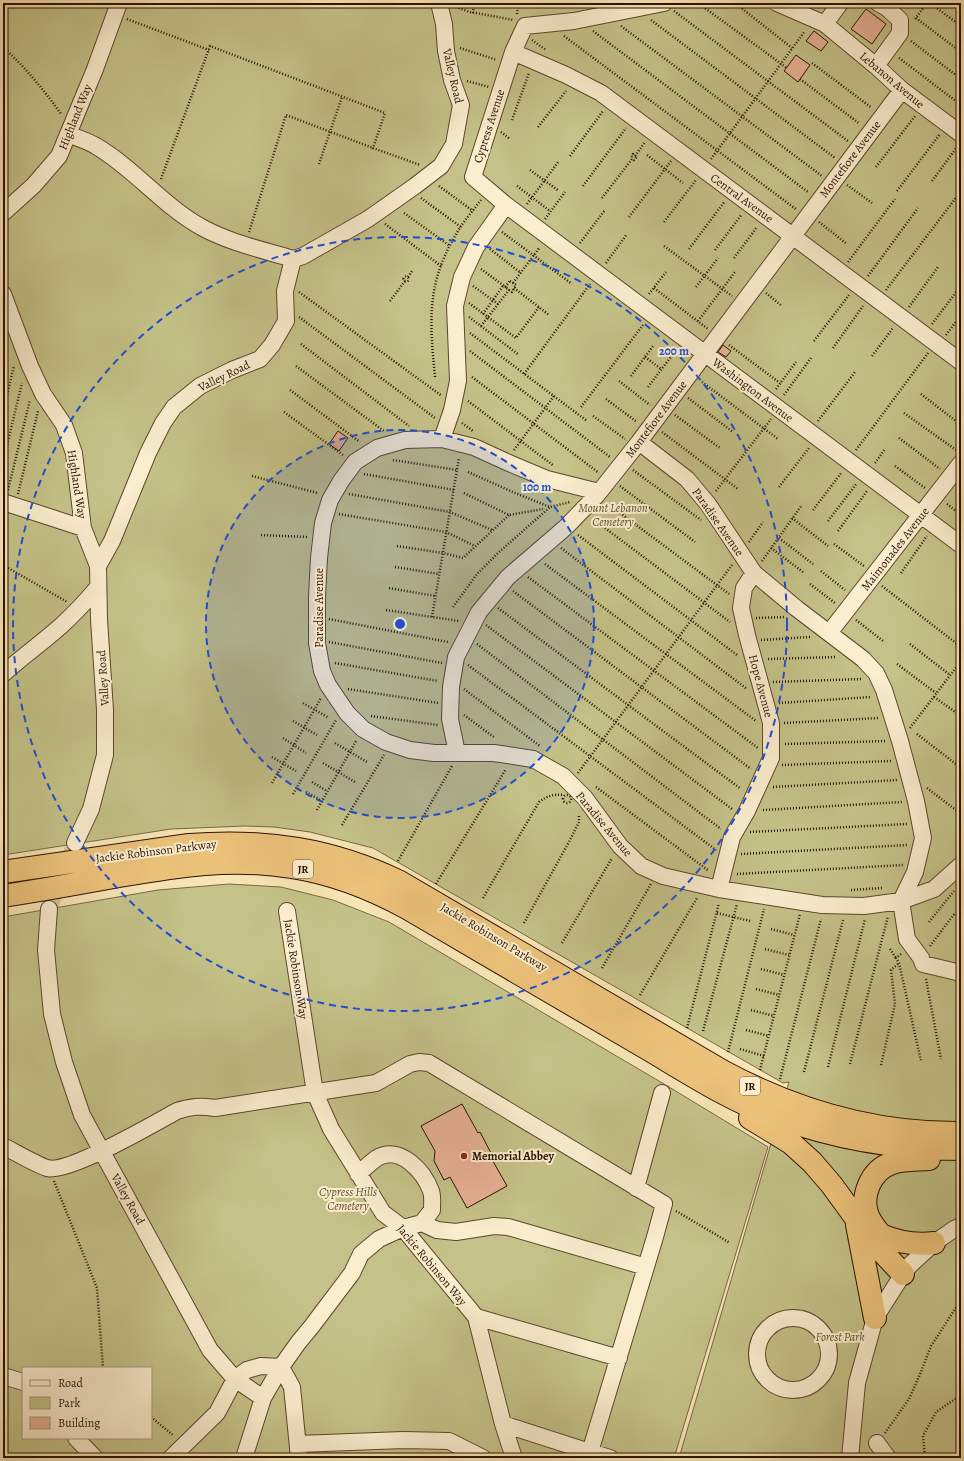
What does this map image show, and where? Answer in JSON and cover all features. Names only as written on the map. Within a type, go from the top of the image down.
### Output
[{"type":"highway","name":"Jackie Robinson Parkway","points":[[3,872],[210,843],[271,844],[332,856],[372,869],[400,882],[724,1072],[768,1094],[812,1111],[858,1124],[907,1131],[961,1133]]},
{"type":"highway","name":"Jackie Robinson Parkway","points":[[3,896],[206,863],[248,862],[290,866],[310,870],[351,882],[382,895],[407,908],[711,1086],[774,1116],[843,1136],[882,1144],[961,1149]]},
{"type":"highway","points":[[690,1073],[745,1115],[776,1133],[803,1153],[831,1184],[878,1249],[906,1270]]},
{"type":"highway","points":[[906,1270],[868,1216],[866,1203],[869,1184],[876,1174],[886,1166],[899,1162],[939,1159],[961,1154]]},
{"type":"highway","points":[[856,1220],[875,1318]]},
{"type":"highway","points":[[881,1235],[897,1242],[921,1244],[934,1243]]},
{"type":"street","points":[[546,23],[578,20],[664,3]]},
{"type":"street","name":"Lebanon Avenue","points":[[777,3],[819,21],[876,66],[902,90],[961,134]]},
{"type":"street","points":[[819,21],[840,3]]},
{"type":"street","points":[[876,66],[900,33],[900,20],[887,8],[878,3]]},
{"type":"street","name":"Valley Road","points":[[75,843],[91,809],[105,755],[105,710],[99,620],[98,566],[112,540],[148,454],[163,424],[174,407],[200,386],[232,370],[260,359],[272,345],[286,321],[285,291],[293,258],[303,256],[368,219],[415,186],[436,177],[440,166],[454,144],[461,105],[452,80],[446,51],[444,4]]},
{"type":"street","name":"Highland Way","points":[[3,213],[34,184],[59,156],[117,9]]},
{"type":"street","name":"Cypress Avenue","points":[[506,205],[472,177],[511,58],[525,26],[546,23]]},
{"type":"street","name":"Central Avenue","points":[[511,58],[533,61],[575,79],[601,94],[961,362]]},
{"type":"street","name":"Montefiore Avenue","points":[[455,753],[451,706],[452,683],[465,641],[488,601],[517,569],[566,526],[578,506],[604,487],[902,90]]},
{"type":"street","points":[[69,131],[96,145],[132,172],[175,209],[203,228],[245,246],[293,258]]},
{"type":"street","points":[[448,421],[458,381],[455,322],[456,300],[462,277],[476,247],[506,205]]},
{"type":"street","name":"Washington Avenue","points":[[506,205],[961,546]]},
{"type":"street","name":"Highland Way","points":[[3,294],[30,366],[29,378],[42,391],[64,425],[74,453],[83,528],[98,566]]},
{"type":"street","name":"Paradise Avenue","points":[[604,487],[547,479],[474,447],[462,444],[448,421],[405,440],[377,448],[351,467],[334,494],[323,523],[319,558],[317,617],[317,639],[322,671],[328,685],[345,710],[363,728],[390,744],[410,750],[434,753],[494,753],[533,759],[562,776],[573,786],[584,798],[620,846],[641,866],[663,876],[717,885],[740,892],[767,897],[824,905],[846,898],[868,905],[896,901],[908,886],[915,872],[923,838],[916,801],[900,741],[886,696],[876,673],[859,656],[754,573],[707,503],[687,479],[650,427]]},
{"type":"street","name":"Maimonades Avenue","points":[[830,634],[961,464]]},
{"type":"street","points":[[8,504],[83,528]]},
{"type":"street","name":"Hope Avenue","points":[[754,573],[744,588],[743,612],[748,638],[766,704],[761,771]]},
{"type":"street","points":[[3,674],[61,625],[98,587]]},
{"type":"street","points":[[717,885],[733,835],[761,771]]},
{"type":"street","points":[[961,865],[934,888],[896,901],[907,939],[919,956],[961,973]]},
{"type":"street","name":"Valley Road","points":[[49,909],[46,950],[52,1014],[64,1062],[82,1115],[210,1350],[235,1379],[263,1398]]},
{"type":"street","name":"Jackie Robinson Way","points":[[287,911],[315,1093],[331,1130],[383,1213],[403,1228],[476,1317],[503,1424],[514,1458]]},
{"type":"street","points":[[3,1146],[48,1168],[65,1166],[102,1151],[178,1111],[189,1107],[200,1106],[215,1108],[376,1083],[410,1064],[419,1062],[429,1063],[664,1204],[590,1452]]},
{"type":"street","points":[[636,1188],[662,1093]]},
{"type":"street","points":[[244,1458],[263,1398],[298,1342],[352,1273],[361,1254],[379,1239],[403,1228],[422,1223],[432,1210],[431,1192],[422,1174],[409,1160],[393,1154],[378,1157],[358,1174]]},
{"type":"street","points":[[422,1223],[437,1230],[456,1232],[494,1226],[508,1227],[646,1267]]},
{"type":"street","points":[[850,1458],[858,1383],[875,1318],[906,1270],[934,1243],[961,1226]]},
{"type":"street","points":[[476,1317],[619,1358]]},
{"type":"street","points":[[790,1318],[801,1319],[811,1323],[820,1330],[826,1340],[829,1350],[828,1362],[824,1372],[816,1381],[807,1387],[796,1390],[785,1389],[774,1385],[760,1368],[757,1357],[757,1346],[762,1335],[769,1326],[778,1320],[790,1318]]},
{"type":"street","points":[[171,1458],[217,1413],[235,1379],[247,1370],[261,1366],[281,1367]]},
{"type":"street","points":[[281,1367],[292,1387],[298,1451],[403,1440],[449,1441],[483,1458]]},
{"type":"street","points":[[3,1376],[22,1382]]},
{"type":"street","points":[[503,1424],[610,1458]]},
{"type":"street","points":[[77,1439],[95,1458]]},
{"type":"street","points":[[877,1443],[888,1458]]},
{"type":"path","points":[[473,13],[474,3]]},
{"type":"path","points":[[444,4],[473,13],[516,20],[518,3]]},
{"type":"path","points":[[664,3],[858,149]]},
{"type":"path","points":[[698,3],[787,68]]},
{"type":"path","points":[[735,3],[792,48]]},
{"type":"path","points":[[930,3],[961,26]]},
{"type":"path","points":[[636,8],[755,98],[838,175],[872,204]]},
{"type":"path","points":[[117,9],[209,50]]},
{"type":"path","points":[[606,14],[742,116],[838,175]]},
{"type":"path","points":[[916,18],[961,52]]},
{"type":"path","points":[[578,20],[819,201]]},
{"type":"path","points":[[664,222],[792,48],[819,21]]},
{"type":"path","points":[[546,23],[847,244]]},
{"type":"path","points":[[900,33],[961,78]]},
{"type":"path","points":[[156,192],[210,46],[385,113],[373,148]]},
{"type":"path","points":[[3,47],[18,60],[46,92],[69,131]]},
{"type":"path","points":[[458,47],[511,58]]},
{"type":"path","points":[[887,50],[961,105]]},
{"type":"path","points":[[512,120],[533,61]]},
{"type":"path","points":[[812,63],[882,116]]},
{"type":"path","points":[[461,79],[501,91]]},
{"type":"path","points":[[538,127],[575,79]]},
{"type":"path","points":[[800,79],[871,132]]},
{"type":"path","points":[[319,164],[342,97]]},
{"type":"path","points":[[570,156],[604,110],[612,102]]},
{"type":"path","points":[[876,167],[923,106]]},
{"type":"path","points":[[245,246],[286,115],[373,148],[436,177],[473,211]]},
{"type":"path","points":[[583,186],[633,118]]},
{"type":"path","points":[[897,191],[947,124]]},
{"type":"path","points":[[932,181],[961,142]]},
{"type":"path","points":[[629,217],[678,151]]},
{"type":"path","points":[[647,155],[683,183]]},
{"type":"path","points":[[602,198],[632,159]]},
{"type":"path","points":[[519,215],[559,161]]},
{"type":"path","points":[[530,170],[559,191]]},
{"type":"path","points":[[517,186],[550,211]]},
{"type":"path","points":[[689,249],[732,191]]},
{"type":"path","points":[[814,341],[867,291],[961,191]]},
{"type":"path","points":[[513,283],[534,256],[550,211],[565,192]]},
{"type":"path","points":[[418,197],[461,227]]},
{"type":"path","points":[[841,272],[895,199]]},
{"type":"path","points":[[715,250],[750,204]]},
{"type":"path","points":[[833,348],[918,208]]},
{"type":"path","points":[[572,255],[605,210]]},
{"type":"path","points":[[404,213],[450,246]]},
{"type":"path","points":[[734,258],[766,216]]},
{"type":"path","points":[[385,224],[441,266]]},
{"type":"path","points":[[492,225],[572,284]]},
{"type":"path","points":[[524,374],[627,234]]},
{"type":"path","points":[[664,246],[742,304]]},
{"type":"path","points":[[490,249],[521,273]]},
{"type":"path","points":[[696,287],[718,258]]},
{"type":"path","points":[[468,262],[479,270],[480,268],[512,292],[516,285],[513,283]]},
{"type":"path","points":[[872,356],[938,267]]},
{"type":"path","points":[[390,301],[405,281],[409,280],[408,277],[412,271]]},
{"type":"path","points":[[581,407],[646,310],[666,272]]},
{"type":"path","points":[[698,321],[735,272]]},
{"type":"path","points":[[462,277],[498,304]]},
{"type":"path","points":[[483,314],[504,286],[510,281],[513,283]]},
{"type":"path","points":[[756,285],[782,306]]},
{"type":"path","points":[[813,510],[849,462],[933,341],[960,287]]},
{"type":"path","points":[[514,288],[549,315]]},
{"type":"path","points":[[297,290],[448,421]]},
{"type":"path","points":[[481,326],[509,290]]},
{"type":"path","points":[[456,300],[488,317],[516,338],[539,307]]},
{"type":"path","points":[[456,300],[481,326],[519,355]]},
{"type":"path","points":[[296,314],[448,421],[521,440],[559,469]]},
{"type":"path","points":[[933,341],[961,315]]},
{"type":"path","points":[[455,322],[587,421]]},
{"type":"path","points":[[648,387],[684,339]]},
{"type":"path","points":[[456,340],[545,408],[705,523]]},
{"type":"path","points":[[3,363],[8,344]]},
{"type":"path","points":[[301,344],[477,435]]},
{"type":"path","points":[[631,376],[654,346]]},
{"type":"path","points":[[645,357],[661,369]]},
{"type":"path","points":[[773,405],[811,358]]},
{"type":"path","points":[[707,503],[764,428],[773,405],[796,362]]},
{"type":"path","points":[[3,412],[15,363]]},
{"type":"path","points":[[457,365],[534,423],[604,487],[717,586],[743,612],[807,616]]},
{"type":"path","points":[[296,366],[398,442]]},
{"type":"path","points":[[780,487],[855,372]]},
{"type":"path","points":[[690,373],[778,439]]},
{"type":"path","points":[[3,462],[29,378]]},
{"type":"path","points":[[8,504],[29,378]]},
{"type":"path","points":[[619,381],[650,427]]},
{"type":"path","points":[[290,390],[372,451]]},
{"type":"path","points":[[678,390],[733,432]]},
{"type":"path","points":[[8,504],[42,391]]},
{"type":"path","points":[[921,394],[961,425]]},
{"type":"path","points":[[505,461],[554,396]]},
{"type":"path","points":[[606,399],[650,427],[738,489]]},
{"type":"path","points":[[284,412],[351,467],[454,490]]},
{"type":"path","points":[[904,413],[961,454]]},
{"type":"path","points":[[593,416],[650,427],[720,448]]},
{"type":"path","points":[[899,438],[951,477]]},
{"type":"path","points":[[432,617],[462,444]]},
{"type":"path","points":[[393,460],[457,470]]},
{"type":"path","points":[[468,472],[550,507],[578,506],[748,638],[830,634]]},
{"type":"path","points":[[252,476],[334,494],[450,512],[492,530]]},
{"type":"path","points":[[828,521],[870,477]]},
{"type":"path","points":[[838,531],[870,477]]},
{"type":"path","points":[[604,487],[695,542]]},
{"type":"path","points":[[464,493],[509,515]]},
{"type":"path","points":[[544,510],[545,505]]},
{"type":"path","points":[[754,573],[802,505]]},
{"type":"path","points":[[453,607],[478,574],[498,553],[544,510],[550,507]]},
{"type":"path","points":[[397,546],[443,553],[463,558],[509,515],[544,510]]},
{"type":"path","points":[[327,512],[446,532],[475,546]]},
{"type":"path","points":[[792,518],[828,546]]},
{"type":"path","points":[[483,898],[539,802],[547,796],[556,794],[567,796],[590,756],[763,522]]},
{"type":"path","points":[[566,526],[757,671],[878,678]]},
{"type":"path","points":[[901,573],[935,526]]},
{"type":"path","points":[[261,535],[322,538]]},
{"type":"path","points":[[779,538],[814,564]]},
{"type":"path","points":[[550,540],[766,704],[886,696]]},
{"type":"path","points":[[834,544],[961,647]]},
{"type":"path","points":[[771,548],[803,572]]},
{"type":"path","points":[[533,555],[666,654],[761,771]]},
{"type":"path","points":[[3,565],[79,608]]},
{"type":"path","points":[[394,567],[439,574]]},
{"type":"path","points":[[517,569],[654,670],[761,771]]},
{"type":"path","points":[[821,571],[857,598]]},
{"type":"path","points":[[503,583],[642,687],[761,771],[908,771]]},
{"type":"path","points":[[389,588],[435,596]]},
{"type":"path","points":[[488,601],[628,705],[761,771],[908,771],[961,814]]},
{"type":"path","points":[[386,610],[432,617],[733,835],[920,823]]},
{"type":"path","points":[[317,617],[465,641],[616,722],[761,771],[916,801]]},
{"type":"path","points":[[317,639],[465,641],[590,756],[727,856],[922,844]]},
{"type":"path","points":[[910,644],[950,676]]},
{"type":"path","points":[[757,671],[859,656]]},
{"type":"path","points":[[320,660],[452,683]]},
{"type":"path","points":[[761,771],[900,741],[961,662]]},
{"type":"path","points":[[897,664],[936,693]]},
{"type":"path","points":[[957,667],[961,670]]},
{"type":"path","points":[[272,783],[316,710],[328,685],[451,706],[496,738]]},
{"type":"path","points":[[934,697],[961,716]]},
{"type":"path","points":[[303,703],[329,718]]},
{"type":"path","points":[[293,794],[345,710],[452,726]]},
{"type":"path","points":[[761,771],[893,718]]},
{"type":"path","points":[[293,721],[317,735]]},
{"type":"path","points":[[317,810],[363,728]]},
{"type":"path","points":[[917,734],[961,768]]},
{"type":"path","points":[[283,738],[306,753]]},
{"type":"path","points":[[334,743],[367,762]]},
{"type":"path","points":[[342,825],[390,744]]},
{"type":"path","points":[[398,861],[452,768],[455,753]]},
{"type":"path","points":[[436,884],[513,756]]},
{"type":"path","points":[[272,757],[296,771]]},
{"type":"path","points":[[323,763],[355,782]]},
{"type":"path","points":[[312,782],[328,791]]},
{"type":"path","points":[[573,786],[571,800],[576,805]]},
{"type":"path","points":[[306,792],[322,801]]},
{"type":"path","points":[[524,923],[570,840],[579,822],[580,812]]},
{"type":"path","points":[[562,943],[620,846]]},
{"type":"path","points":[[640,995],[717,885],[917,864]]},
{"type":"path","points":[[602,968],[658,874]]},
{"type":"path","points":[[687,1028],[716,913],[717,885]]},
{"type":"path","points":[[804,1072],[846,898],[908,886]]},
{"type":"path","points":[[929,922],[957,887]]},
{"type":"path","points":[[703,1031],[740,892]]},
{"type":"path","points":[[728,1052],[767,897]]},
{"type":"path","points":[[850,1064],[896,901]]},
{"type":"path","points":[[760,1070],[803,902]]},
{"type":"path","points":[[780,1079],[824,905]]},
{"type":"path","points":[[828,1067],[868,905]]},
{"type":"path","points":[[716,913],[750,921]]},
{"type":"path","points":[[896,958],[919,956],[955,913]]},
{"type":"path","points":[[771,929],[794,935]]},
{"type":"path","points":[[765,949],[789,955]]},
{"type":"path","points":[[890,949],[900,963],[921,1061]]},
{"type":"path","points":[[919,956],[941,1059]]},
{"type":"path","points":[[881,1065],[895,1004],[891,970],[900,963]]},
{"type":"path","points":[[761,969],[784,975]]},
{"type":"path","points":[[756,989],[779,995]]},
{"type":"path","points":[[751,1010],[774,1016]]},
{"type":"path","points":[[746,1030],[769,1036]]},
{"type":"path","points":[[740,1049],[764,1056]]},
{"type":"path","points":[[48,1168],[61,1195],[97,1288],[103,1367]]},
{"type":"path","points":[[664,1204],[730,1243]]},
{"type":"path","points":[[877,1443],[887,1431],[908,1399],[931,1346],[961,1300]]},
{"type":"path","points":[[925,1458],[923,1436],[936,1412],[961,1395]]},
{"type":"path","points":[[152,1419],[185,1444]]},
{"type":"green space","name":"Mount Lebanon Cemetery","points":[[3,3],[961,3],[961,1458],[679,1458],[789,1082],[783,1083],[373,848],[310,832],[274,827],[245,826],[171,829],[3,855]]},
{"type":"green space","name":"Cypress Hills Cemetery","points":[[229,884],[281,887],[333,900],[389,922],[768,1147],[674,1458],[3,1458],[3,917],[158,890]]},
{"type":"building","points":[[866,9],[886,24],[872,44],[851,29]]},
{"type":"building","points":[[814,31],[828,42],[821,51],[806,41]]},
{"type":"building","points":[[796,55],[810,65],[798,82],[784,71]]},
{"type":"building","points":[[723,345],[731,351],[726,357],[718,352]]},
{"type":"building","points":[[338,431],[348,438],[339,451],[329,444]]},
{"type":"building","name":"Memorial Abbey","points":[[462,1104],[478,1133],[480,1132],[492,1155],[490,1156],[507,1186],[467,1208],[450,1177],[444,1180],[434,1161],[435,1151],[421,1126]]},
{"type":"tunnel","points":[[49,909],[75,843]]},
{"type":"place","name":"Memorial Abbey","points":[[464,1156]]},
{"type":"park label","name":"Forest Park","points":[[840,1337]]}]
